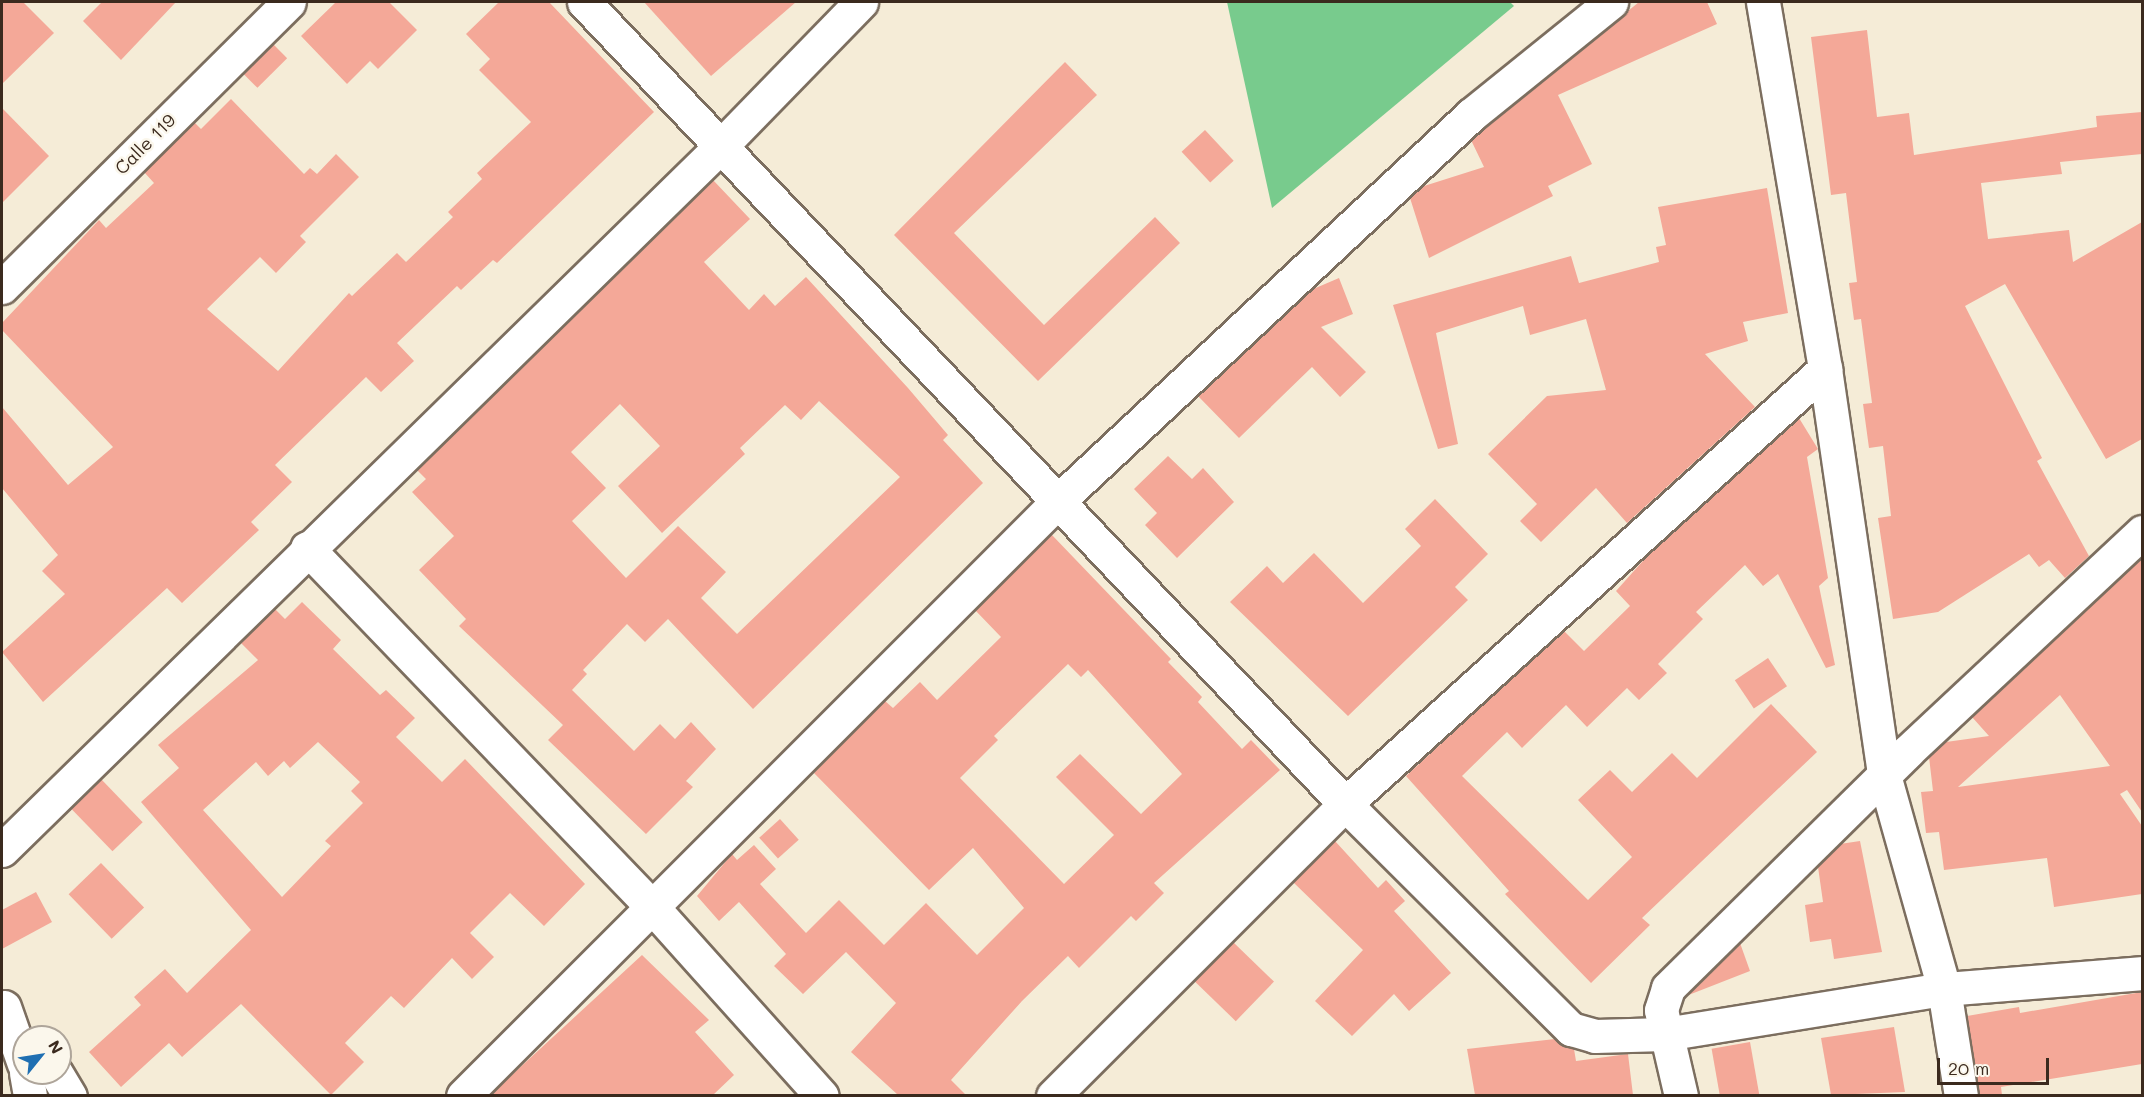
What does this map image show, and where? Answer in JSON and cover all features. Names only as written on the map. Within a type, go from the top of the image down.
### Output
[{"type":"street","name":"Calle 119","points":[[2,287],[289,2]]},
{"type":"street","points":[[584,2],[723,144],[1056,503],[1345,804],[1571,1029],[1595,1036],[1665,1034],[1944,989],[2142,973]]},
{"type":"street","points":[[2,850],[307,548],[723,144],[861,2]]},
{"type":"street","points":[[463,1095],[654,909],[1056,503],[1471,115],[1611,2]]},
{"type":"street","points":[[1763,2],[1825,369],[1884,775],[1944,989],[1961,1095]]},
{"type":"street","points":[[1053,1095],[1345,804],[1825,369]]},
{"type":"street","points":[[1681,1095],[1661,1010],[1668,988],[1884,775],[2142,532]]},
{"type":"street","points":[[307,548],[654,909],[822,1095]]},
{"type":"street","points":[[3,1005],[20,1025]]},
{"type":"street","points":[[3,1005],[12,1030]]},
{"type":"green space","points":[[1227,2],[1510,2],[1514,6],[1272,208]]},
{"type":"building","points":[[2,2],[23,2],[54,33],[2,84]]},
{"type":"building","points":[[102,2],[176,2],[121,60],[83,21]]},
{"type":"building","points":[[336,2],[389,2],[417,30],[378,69],[370,61],[347,84],[301,36]]},
{"type":"building","points":[[499,2],[549,2],[654,112],[497,263],[493,260],[461,290],[457,286],[397,343],[414,361],[381,392],[366,377],[275,465],[292,482],[251,522],[259,530],[182,603],[167,588],[43,702],[2,652],[65,594],[42,571],[58,555],[2,488],[2,407],[68,485],[113,447],[2,330],[2,323],[99,220],[106,228],[154,183],[144,172],[194,122],[201,129],[231,99],[304,174],[310,168],[317,174],[336,154],[359,177],[300,236],[306,242],[276,273],[260,257],[207,309],[278,371],[349,293],[352,296],[397,253],[406,262],[453,217],[448,212],[482,179],[477,173],[531,122],[479,70],[490,59],[466,34]]},
{"type":"building","points":[[644,2],[796,2],[711,76]]},
{"type":"building","points":[[1639,2],[1707,2],[1717,24],[1558,95],[1592,164],[1548,186],[1553,196],[1429,258],[1410,198],[1421,187],[1484,167],[1471,140]]},
{"type":"building","points":[[1867,30],[1877,117],[1909,113],[1914,155],[2097,127],[2096,116],[2142,112],[2142,154],[2060,162],[2062,174],[1981,183],[1988,239],[2069,230],[2073,262],[2142,222],[2142,439],[2106,459],[2005,284],[1965,306],[2042,458],[2037,461],[2089,556],[2065,578],[2049,560],[2039,567],[2029,554],[1938,612],[1893,619],[1878,518],[1891,516],[1883,446],[1869,448],[1863,404],[1872,403],[1861,319],[1854,320],[1849,283],[1857,282],[1846,193],[1831,195],[1811,37]]},
{"type":"building","points":[[273,44],[287,58],[257,88],[243,74]]},
{"type":"building","points":[[1065,62],[1097,95],[954,233],[1044,325],[1155,217],[1180,243],[1038,381],[894,235]]},
{"type":"building","points":[[2,108],[49,156],[2,203]]},
{"type":"building","points":[[1205,130],[1234,161],[1210,183],[1182,152]]},
{"type":"building","points":[[713,180],[750,219],[704,262],[749,310],[764,294],[775,306],[806,277],[908,388],[948,435],[943,440],[983,483],[753,709],[668,619],[645,642],[627,624],[583,670],[587,674],[572,690],[634,751],[660,724],[675,739],[691,722],[716,749],[686,781],[693,787],[646,834],[548,740],[563,725],[459,626],[466,619],[419,570],[454,536],[412,492],[426,479],[417,470]],"holes":[[[819,401],[900,477],[737,634],[701,598],[726,572],[678,526],[626,578],[572,521],[606,488],[571,452],[620,404],[660,446],[618,486],[662,533],[745,454],[740,448],[785,405],[801,420]]]},
{"type":"building","points":[[1767,188],[1788,313],[1743,322],[1748,341],[1705,354],[1755,407],[1627,523],[1596,488],[1541,542],[1520,521],[1537,504],[1488,454],[1547,396],[1606,390],[1586,319],[1530,335],[1523,306],[1436,333],[1458,444],[1438,449],[1393,305],[1571,256],[1579,283],[1659,262],[1656,247],[1666,245],[1658,207]]},
{"type":"building","points":[[1339,278],[1353,314],[1321,327],[1366,372],[1340,397],[1312,367],[1239,438],[1198,396],[1311,290]]},
{"type":"building","points":[[1799,418],[1818,449],[1807,457],[1828,578],[1819,586],[1835,665],[1826,668],[1778,574],[1763,586],[1745,565],[1696,612],[1703,619],[1658,664],[1667,673],[1639,700],[1627,688],[1587,727],[1566,705],[1522,748],[1507,732],[1462,776],[1588,900],[1632,857],[1578,800],[1610,770],[1632,792],[1672,753],[1697,778],[1771,704],[1817,752],[1642,918],[1650,925],[1591,983],[1505,894],[1509,891],[1406,776],[1564,631],[1584,651],[1630,606],[1616,591],[1650,553]]},
{"type":"building","points":[[1168,456],[1192,479],[1203,468],[1234,502],[1177,558],[1145,525],[1157,513],[1134,489]]},
{"type":"building","points":[[1435,499],[1488,554],[1455,587],[1468,600],[1348,716],[1230,602],[1267,566],[1283,583],[1314,553],[1363,603],[1421,546],[1405,529]]},
{"type":"building","points":[[1051,534],[1171,659],[1168,662],[1202,697],[1198,702],[1242,749],[1251,740],[1280,770],[1154,883],[1164,893],[1136,921],[1131,916],[1079,968],[1068,956],[1022,1001],[951,1080],[966,1095],[898,1095],[851,1052],[896,1003],[846,952],[803,994],[774,966],[786,954],[739,902],[719,921],[697,896],[732,854],[737,860],[754,845],[776,869],[760,884],[806,933],[839,900],[884,945],[926,903],[977,955],[1024,908],[973,848],[929,890],[814,773],[885,701],[893,708],[920,682],[937,700],[1001,637],[975,610]],"holes":[[[1068,664],[1081,677],[1088,670],[1182,774],[1141,814],[1080,754],[1056,777],[1114,835],[1064,884],[960,778],[998,740],[994,736]]]},
{"type":"building","points":[[2142,557],[2142,812],[2127,790],[2120,794],[2142,826],[2142,894],[2054,907],[2047,858],[1944,870],[1939,832],[1926,833],[1921,792],[1933,791],[1929,757],[1946,742],[1989,736],[1972,717]],"holes":[[[2060,695],[2110,766],[1958,787]]]},
{"type":"building","points":[[302,602],[341,640],[333,649],[380,695],[386,690],[415,718],[396,737],[442,782],[465,759],[585,884],[544,926],[510,893],[470,933],[494,957],[472,979],[452,958],[404,1008],[391,996],[345,1043],[364,1062],[331,1095],[241,1004],[182,1057],[169,1043],[121,1087],[89,1052],[141,1005],[134,997],[165,969],[187,993],[251,930],[141,802],[179,768],[158,745],[258,660],[241,643],[275,609],[285,619]],"holes":[[[318,742],[360,782],[351,791],[363,803],[325,841],[331,846],[282,897],[203,810],[256,762],[268,776],[284,761],[290,768]]]},
{"type":"building","points":[[1768,658],[1787,686],[1754,709],[1735,680]]},
{"type":"building","points":[[101,779],[143,822],[112,851],[71,808]]},
{"type":"building","points":[[780,819],[799,840],[778,859],[759,838]]},
{"type":"building","points":[[1335,841],[1378,888],[1386,880],[1405,901],[1394,911],[1451,973],[1409,1011],[1394,994],[1352,1036],[1315,1001],[1363,950],[1293,882]]},
{"type":"building","points":[[1860,841],[1882,952],[1834,959],[1831,939],[1810,942],[1805,905],[1823,902],[1818,867],[1840,844]]},
{"type":"building","points":[[101,863],[144,908],[112,939],[69,894]]},
{"type":"building","points":[[36,892],[52,922],[2,949],[2,910]]},
{"type":"building","points":[[1233,942],[1274,982],[1236,1021],[1195,982]]},
{"type":"building","points":[[1740,943],[1750,971],[1686,996]]},
{"type":"building","points":[[642,955],[709,1020],[695,1032],[734,1075],[713,1095],[490,1095]]},
{"type":"building","points":[[2142,992],[2142,1064],[2001,1087],[2002,1095],[1979,1095],[1967,1016],[2019,1007],[2020,1013]]},
{"type":"building","points":[[1894,1027],[1905,1092],[1831,1095],[1821,1038]]},
{"type":"building","points":[[1555,1039],[1574,1049],[1576,1061],[1628,1054],[1633,1095],[1475,1095],[1467,1049]]},
{"type":"building","points":[[1750,1042],[1759,1095],[1720,1096],[1712,1049]]}]
